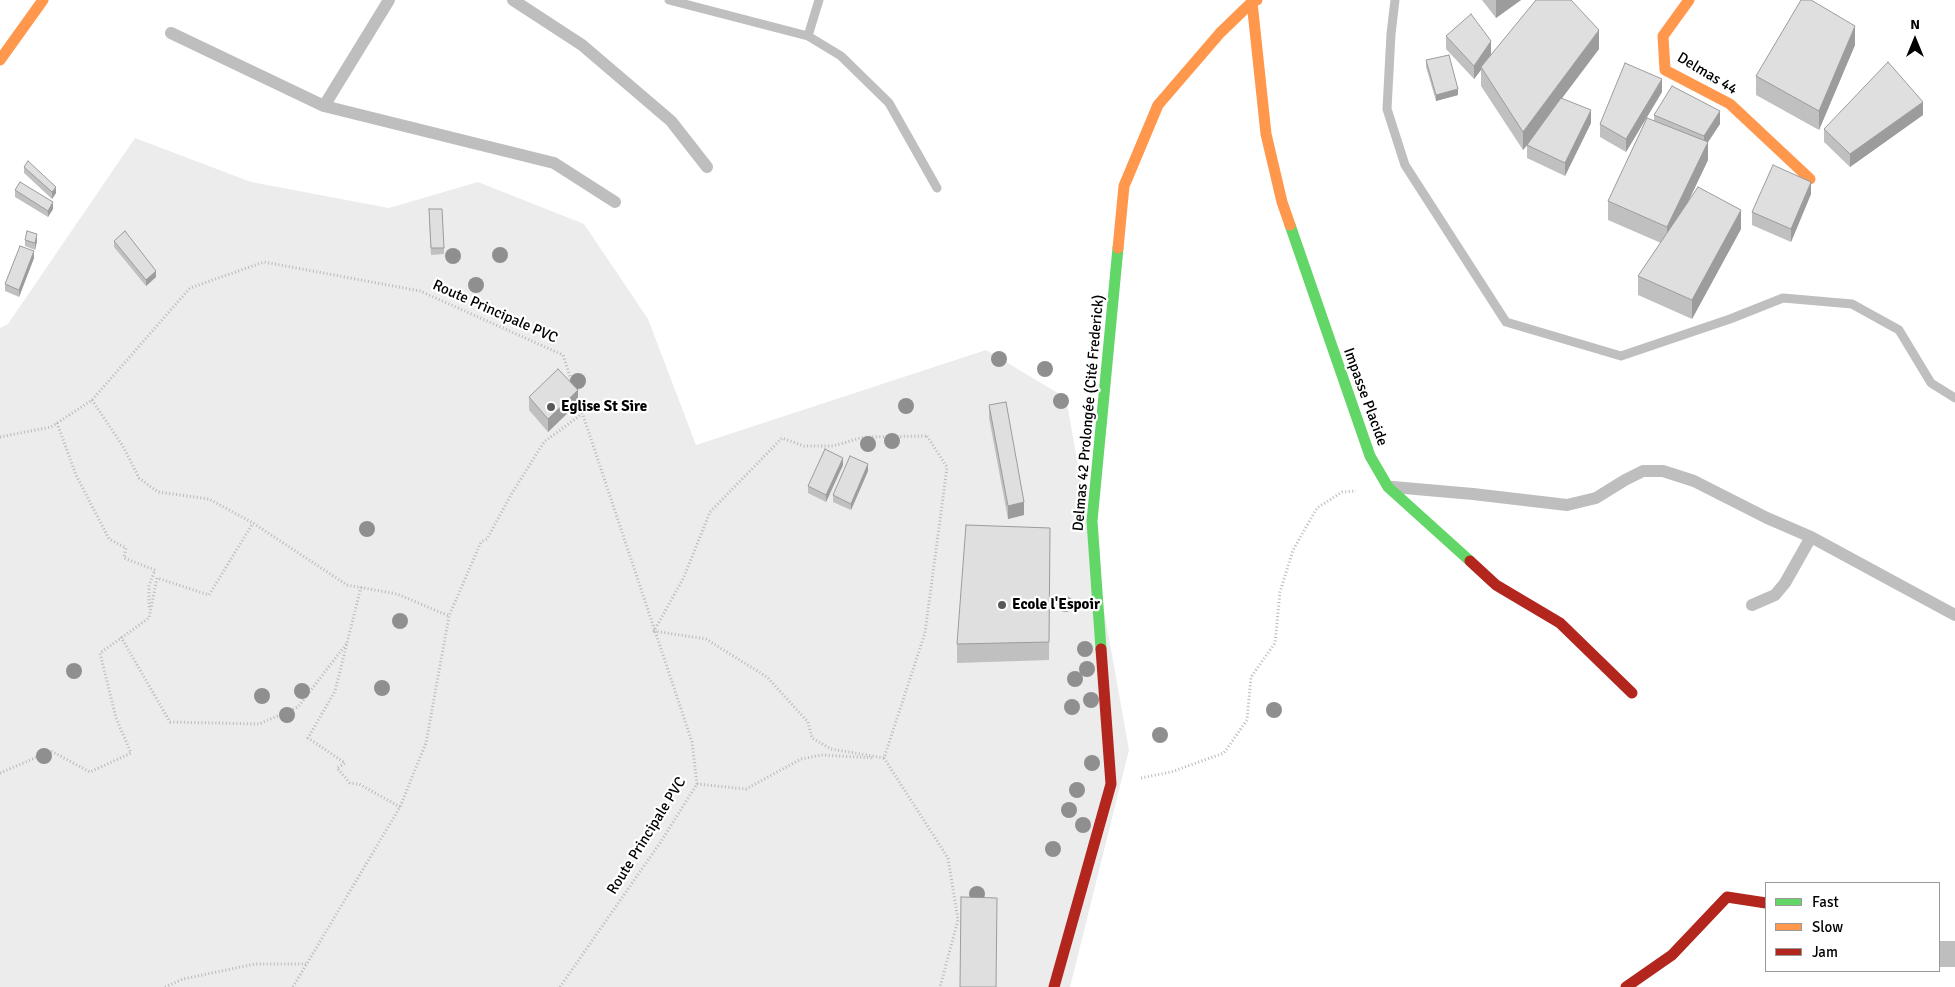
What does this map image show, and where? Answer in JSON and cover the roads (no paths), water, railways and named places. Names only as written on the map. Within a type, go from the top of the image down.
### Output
[{"type":"street","points":[[0,60],[43,0]]},
{"type":"street","name":"Delmas 44","points":[[1689,0],[1663,36],[1665,70],[1730,104],[1810,179]]},
{"type":"street","name":"Impasse Placide","points":[[1254,1],[1266,134],[1282,202],[1370,456],[1388,486],[1496,585],[1560,622],[1632,693]]},
{"type":"street","name":"Delmas 42 Prolongée (Cité Frederick)","points":[[1054,987],[1111,784],[1092,521],[1124,186],[1158,105],[1220,33],[1254,1]]},
{"type":"street","points":[[1626,987],[1672,956],[1727,897],[1765,903]]},
{"type":"street","points":[[1940,954],[1955,954]]},
{"type":"lane","points":[[324,106],[389,0]]},
{"type":"lane","points":[[513,0],[582,45],[671,121],[707,167]]},
{"type":"lane","points":[[171,33],[324,106],[554,163],[614,202]]},
{"type":"lane","points":[[1388,486],[1567,505],[1596,498],[1624,480],[1643,471],[1664,471],[1694,481],[1766,518],[1811,537],[1955,615]]},
{"type":"lane","points":[[1752,606],[1775,595],[1785,583],[1811,537]]},
{"type":"waterway","points":[[669,0],[808,36],[841,56],[889,103],[937,188]]},
{"type":"waterway","points":[[808,36],[819,0]]},
{"type":"waterway","points":[[1395,0],[1391,34],[1387,109],[1405,165],[1506,322],[1621,356],[1730,319],[1783,298],[1852,304],[1899,330],[1931,383],[1955,398]]},
{"type":"place","name":"Eglise St Sire","points":[[551,407]]},
{"type":"place","name":"Ecole l'Espoir","points":[[1002,605]]}]
